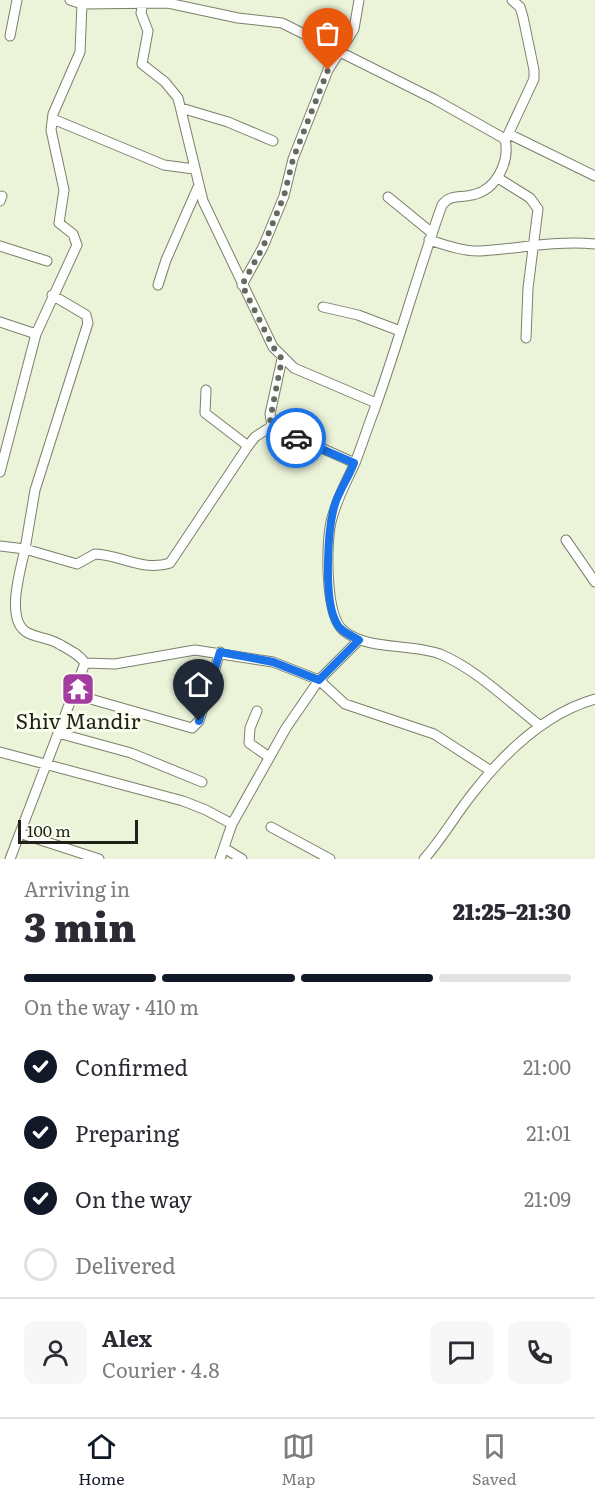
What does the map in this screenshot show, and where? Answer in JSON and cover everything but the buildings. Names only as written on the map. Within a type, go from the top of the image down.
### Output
[{"type":"street","points":[[10,36],[17,0]]},
{"type":"street","points":[[70,0],[82,3],[122,1],[195,7],[238,18],[282,23],[507,138],[595,176]]},
{"type":"street","points":[[242,285],[276,216],[308,120],[328,70],[354,29],[359,0]]},
{"type":"street","points":[[512,0],[520,7],[523,17],[534,78],[507,138],[506,154],[498,178],[482,192],[446,200],[431,237],[376,403],[354,463],[336,500],[330,524],[329,550],[331,603],[335,620],[342,630],[359,640],[420,649],[441,655],[468,670],[539,725]]},
{"type":"street","points":[[143,2],[141,13],[148,31],[142,64],[172,89],[181,108],[198,187],[214,230],[273,347],[282,359],[308,375],[376,403]]},
{"type":"street","points":[[0,472],[36,334],[77,245],[73,234],[59,223],[64,190],[54,146],[52,119],[58,97],[80,52],[82,3]]},
{"type":"street","points":[[181,108],[228,122],[273,141]]},
{"type":"street","points":[[52,119],[164,165],[194,169]]},
{"type":"street","points":[[498,178],[535,203],[538,218],[528,288],[526,338]]},
{"type":"street","points":[[158,285],[198,187]]},
{"type":"street","points":[[388,197],[431,237],[459,249],[478,251],[536,244],[595,244]]},
{"type":"street","points":[[0,246],[47,261]]},
{"type":"street","points":[[52,295],[86,315],[88,323],[41,468],[16,600],[18,622],[28,633],[55,641],[85,663]]},
{"type":"street","points":[[323,307],[358,315],[400,331]]},
{"type":"street","points":[[0,322],[36,334]]},
{"type":"street","points":[[272,426],[270,414],[282,359]]},
{"type":"street","points":[[206,390],[205,413],[248,446]]},
{"type":"street","points":[[0,546],[25,549],[77,564],[95,554],[147,566],[170,563],[248,446],[255,437],[272,426]]},
{"type":"street","points":[[272,426],[354,463]]},
{"type":"street","points":[[566,540],[595,582]]},
{"type":"street","points":[[220,859],[232,824],[269,757],[319,680],[359,640]]},
{"type":"street","points":[[85,663],[142,660],[171,652],[220,652],[273,662],[319,680],[345,704],[434,734],[491,771]]},
{"type":"street","points":[[73,694],[192,728],[199,721],[220,652]]},
{"type":"street","points":[[10,859],[22,834],[85,663]]},
{"type":"street","points":[[424,859],[491,771],[539,725],[562,711],[595,699]]},
{"type":"street","points":[[257,711],[250,728],[249,743],[269,757]]},
{"type":"street","points":[[58,733],[131,753],[202,782]]},
{"type":"street","points":[[0,752],[183,801],[232,824]]},
{"type":"street","points":[[271,828],[330,859]]},
{"type":"street","points":[[22,834],[99,859]]},
{"type":"street","points":[[224,848],[242,859]]},
{"type":"way so far","points":[[296,438],[272,426],[270,414],[282,359],[273,347],[242,285],[263,247],[284,196],[293,159],[328,70]]},
{"type":"place","name":"Shiv Mandir","points":[[78,689]]},
{"type":"route","points":[[199,721],[220,652],[273,662],[319,680],[359,640],[342,630],[335,620],[331,603],[329,550],[330,524],[336,500],[354,463],[296,438]]}]
